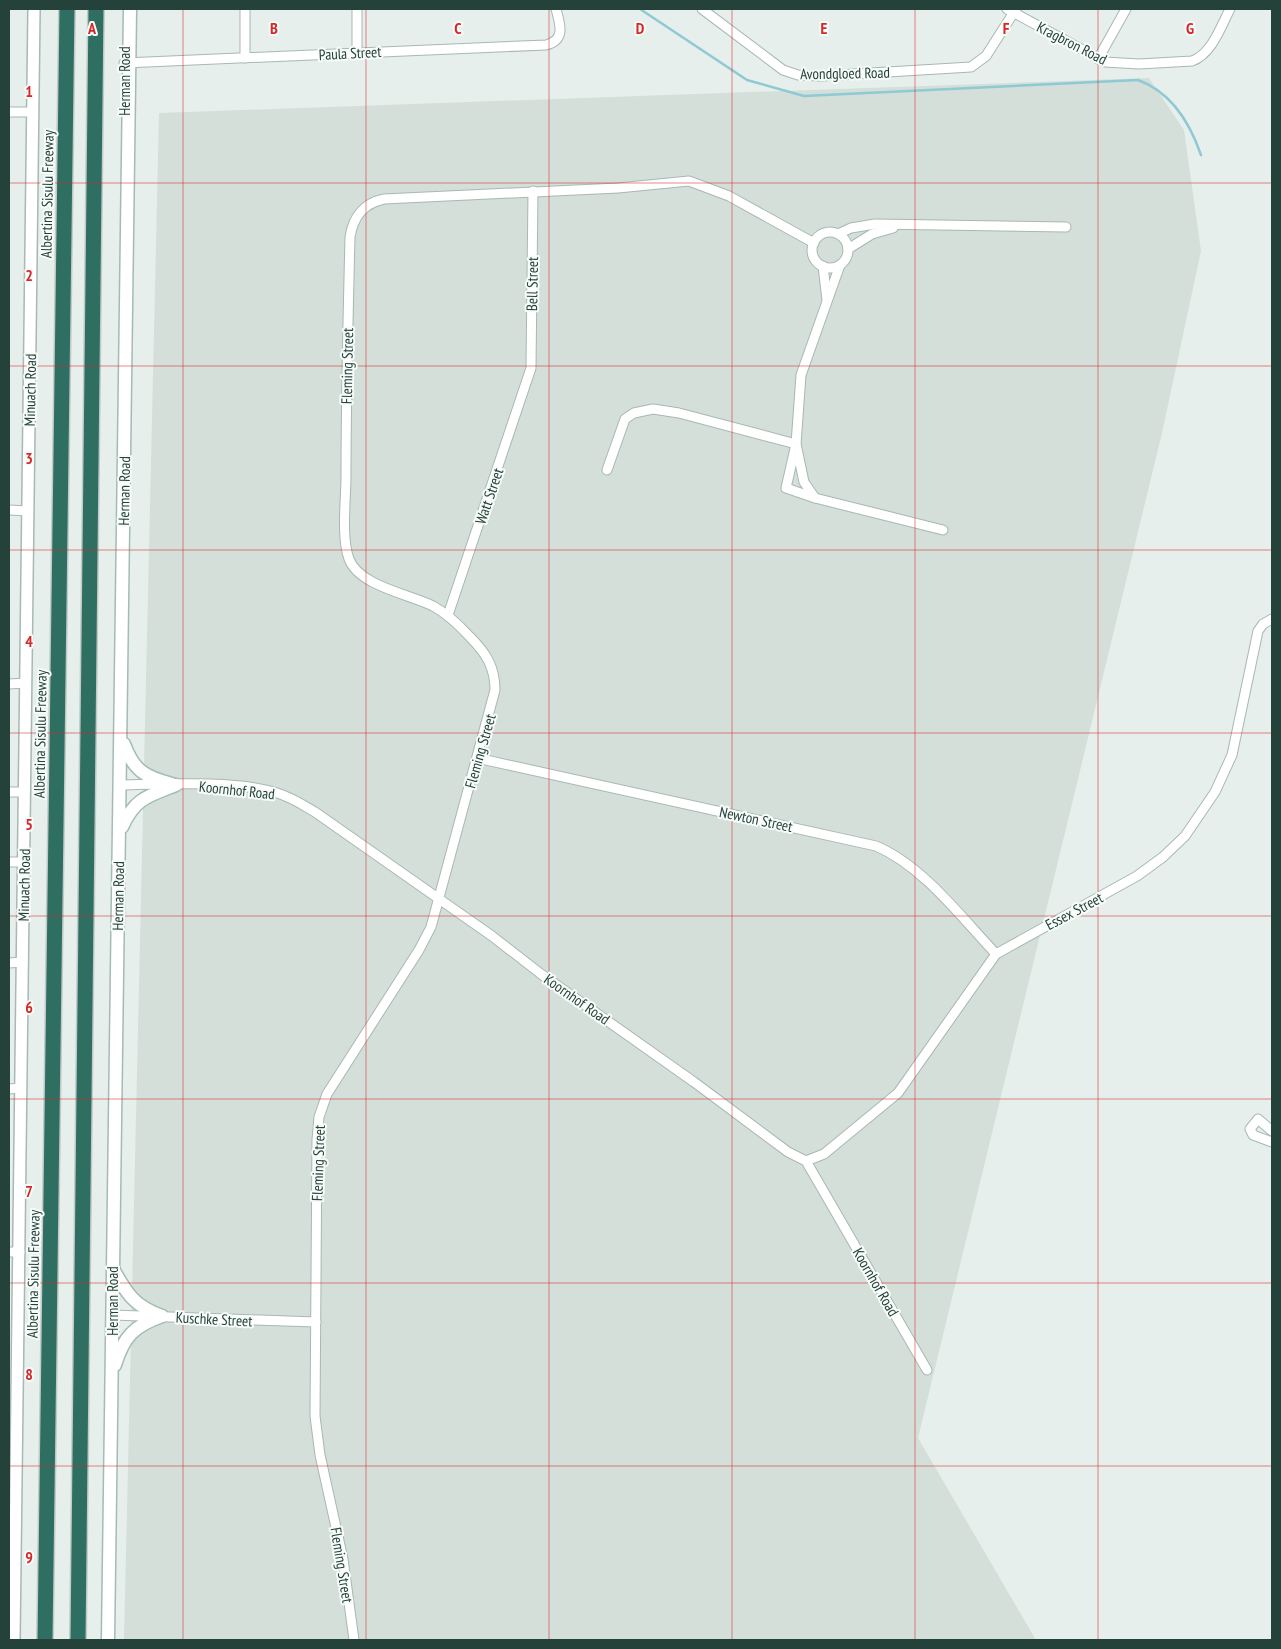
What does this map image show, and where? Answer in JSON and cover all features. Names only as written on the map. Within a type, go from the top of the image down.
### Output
[{"type":"highway","name":"Albertina Sisulu Freeway","points":[[45,1640],[67,9]]},
{"type":"highway","points":[[78,1640],[96,9]]},
{"type":"main road","name":"Herman Road","points":[[124,9],[126,63]]},
{"type":"main road","name":"Herman Road","points":[[108,1640],[112,1267],[121,785],[128,152],[124,138],[130,9]]},
{"type":"main road","points":[[121,737],[129,758],[137,769],[150,778],[174,784]]},
{"type":"main road","points":[[120,833],[130,811],[138,801],[174,784]]},
{"type":"main road","points":[[112,1267],[126,1291],[138,1306],[162,1316]]},
{"type":"main road","points":[[111,1376],[124,1341],[129,1334],[143,1323],[162,1316]]},
{"type":"street","name":"Minuach Road","points":[[14,1640],[14,1252],[21,1088],[34,9]]},
{"type":"street","points":[[245,9],[245,58]]},
{"type":"street","points":[[357,9],[357,53]]},
{"type":"street","name":"Paula Street","points":[[126,63],[546,45],[557,40],[561,29],[556,9]]},
{"type":"street","points":[[1098,59],[1126,9]]},
{"type":"street","name":"Kragbron Road","points":[[1012,10],[1098,59],[1120,64],[1139,64],[1192,61],[1198,58],[1209,47],[1230,9]]},
{"type":"street","name":"Avondgloed Road","points":[[707,10],[773,64],[793,74],[821,76],[950,70],[970,67],[983,60],[1012,10]]},
{"type":"street","points":[[9,112],[33,112]]},
{"type":"street","name":"Fleming Street","points":[[354,1640],[343,1559],[320,1455],[315,1416],[317,1140],[322,1106],[327,1094],[419,950],[431,927],[495,699],[495,678],[488,658],[448,615],[432,605],[364,577],[355,569],[348,557],[346,542],[346,471],[351,228],[357,216],[364,208],[384,198],[618,188],[689,181],[713,190],[814,243]]},
{"type":"street","name":"Bell Street","points":[[528,377],[531,363],[533,191]]},
{"type":"street","points":[[840,265],[832,268],[823,266],[813,256],[814,243],[824,233],[838,234],[851,228],[875,224],[898,226],[958,224],[1066,227]]},
{"type":"street","points":[[848,248],[872,234],[898,226]]},
{"type":"street","points":[[838,234],[845,240],[848,248],[846,258],[840,265],[801,375],[796,444],[786,488],[815,498],[943,530]]},
{"type":"street","points":[[823,266],[827,302]]},
{"type":"street","name":"Watt Street","points":[[448,615],[528,377]]},
{"type":"street","points":[[607,470],[625,420],[634,413],[652,409],[680,413],[796,444]]},
{"type":"street","points":[[796,444],[804,482],[815,498]]},
{"type":"street","points":[[9,510],[28,510]]},
{"type":"street","name":"Essex Street","points":[[806,1161],[824,1154],[898,1093],[996,954],[1137,876],[1171,850],[1192,827],[1215,792],[1228,767],[1239,726],[1258,631],[1266,622],[1272,619]]},
{"type":"street","points":[[9,684],[26,683]]},
{"type":"street","name":"Newton Street","points":[[477,758],[856,840],[876,846],[900,859],[924,878],[996,954]]},
{"type":"street","name":"Koornhof Road","points":[[121,785],[174,784],[245,788],[276,792],[289,798],[354,838],[788,1152],[806,1161],[927,1370]]},
{"type":"street","points":[[9,792],[25,792]]},
{"type":"street","points":[[9,862],[24,862]]},
{"type":"street","points":[[9,963],[23,962]]},
{"type":"street","points":[[9,1089],[21,1088]]},
{"type":"street","points":[[1272,1131],[1258,1120],[1250,1129],[1253,1135],[1272,1142]]},
{"type":"street","name":"Kuschke Street","points":[[112,1315],[260,1322],[316,1322]]},
{"type":"shaded area","points":[[1149,78],[1184,130],[1201,251],[1162,433],[918,1438],[1036,1640],[124,1640],[159,113]]},
{"type":"waterway","points":[[640,9],[747,80],[804,96],[1138,80],[1160,92],[1178,110],[1191,131],[1201,155]]}]
